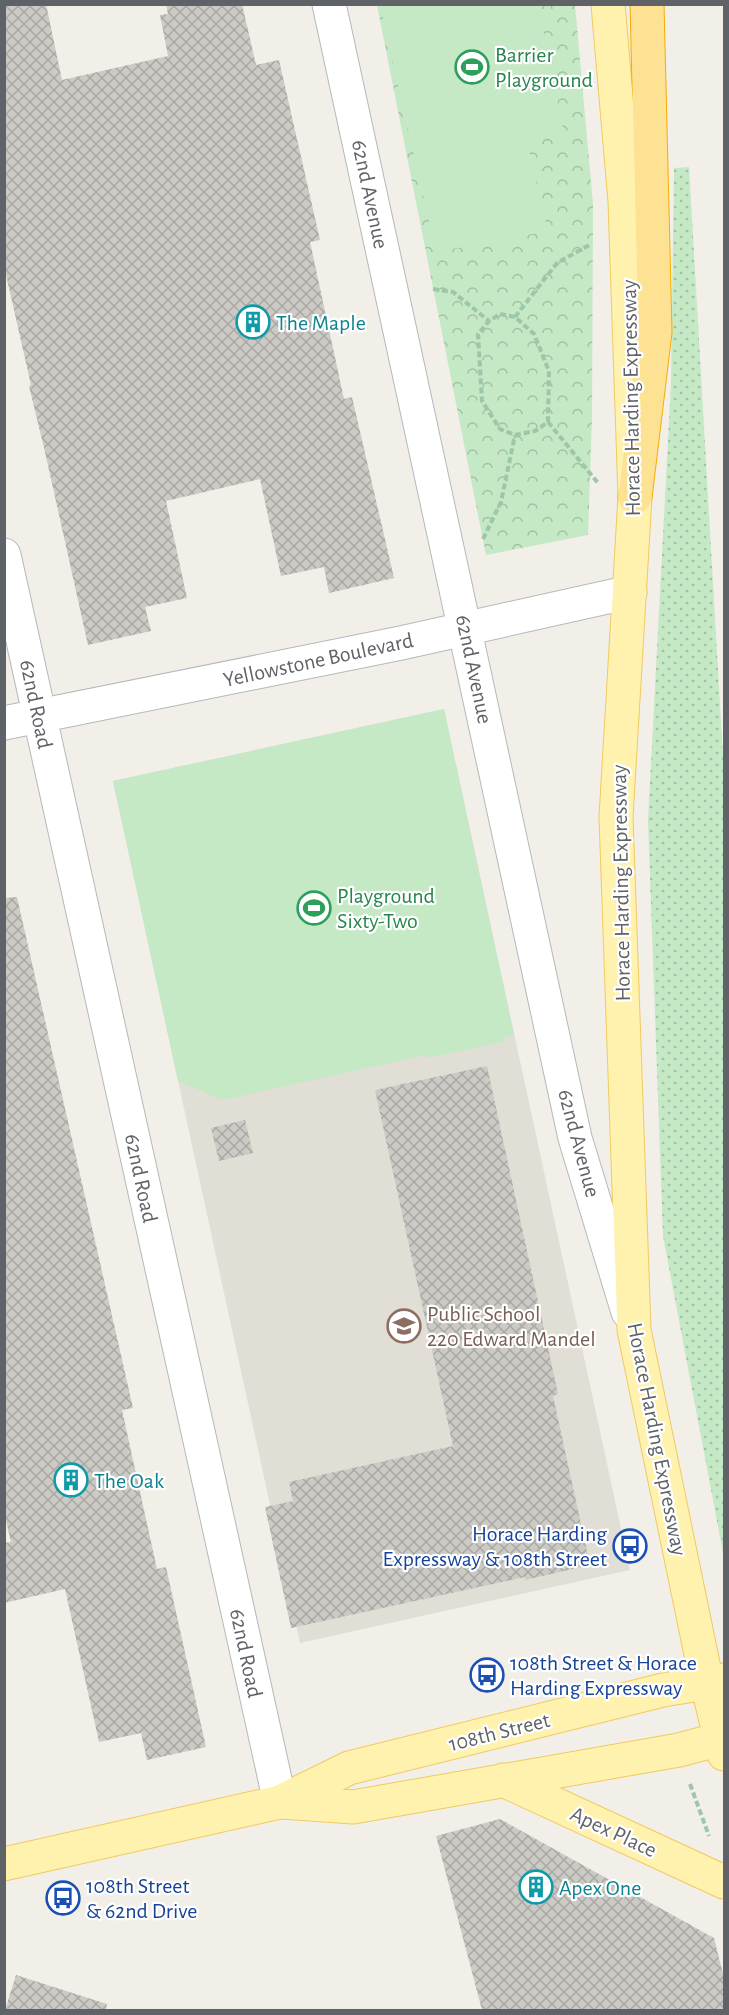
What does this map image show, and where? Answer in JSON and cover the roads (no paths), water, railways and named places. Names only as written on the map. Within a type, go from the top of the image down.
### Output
[{"type":"highway","points":[[620,494],[655,332],[647,4]]},
{"type":"main road","name":"Horace Harding Expressway","points":[[609,4],[625,201],[620,494],[630,592],[616,817],[634,1330],[716,1681],[723,1744]]},
{"type":"main road","name":"108th Street","points":[[4,1864],[280,1802],[349,1768],[663,1690],[716,1681]]},
{"type":"main road","name":"108th Street","points":[[280,1802],[353,1807],[723,1744]]},
{"type":"main road","name":"Apex Place","points":[[503,1780],[724,1882]]},
{"type":"street","name":"62nd Avenue","points":[[329,4],[576,1138],[634,1330]]},
{"type":"street","name":"62nd Road","points":[[4,555],[280,1802]]},
{"type":"street","name":"Yellowstone Boulevard","points":[[4,723],[630,592]]},
{"type":"place","name":"Barrier Playground","points":[[472,67]]},
{"type":"place","name":"The Maple","points":[[253,322]]},
{"type":"place","name":"Playground Sixty-Two","points":[[314,908]]},
{"type":"place","name":"Public School 220 Edward Mandel","points":[[404,1326]]},
{"type":"place","name":"The Oak","points":[[71,1480]]},
{"type":"place","name":"Horace Harding Expressway & 108th Street","points":[[630,1546]]},
{"type":"place","name":"108th Street & Horace Harding Expressway","points":[[487,1675]]},
{"type":"place","name":"Apex One","points":[[536,1887]]},
{"type":"place","name":"108th Street & 62nd Drive","points":[[63,1898]]}]
